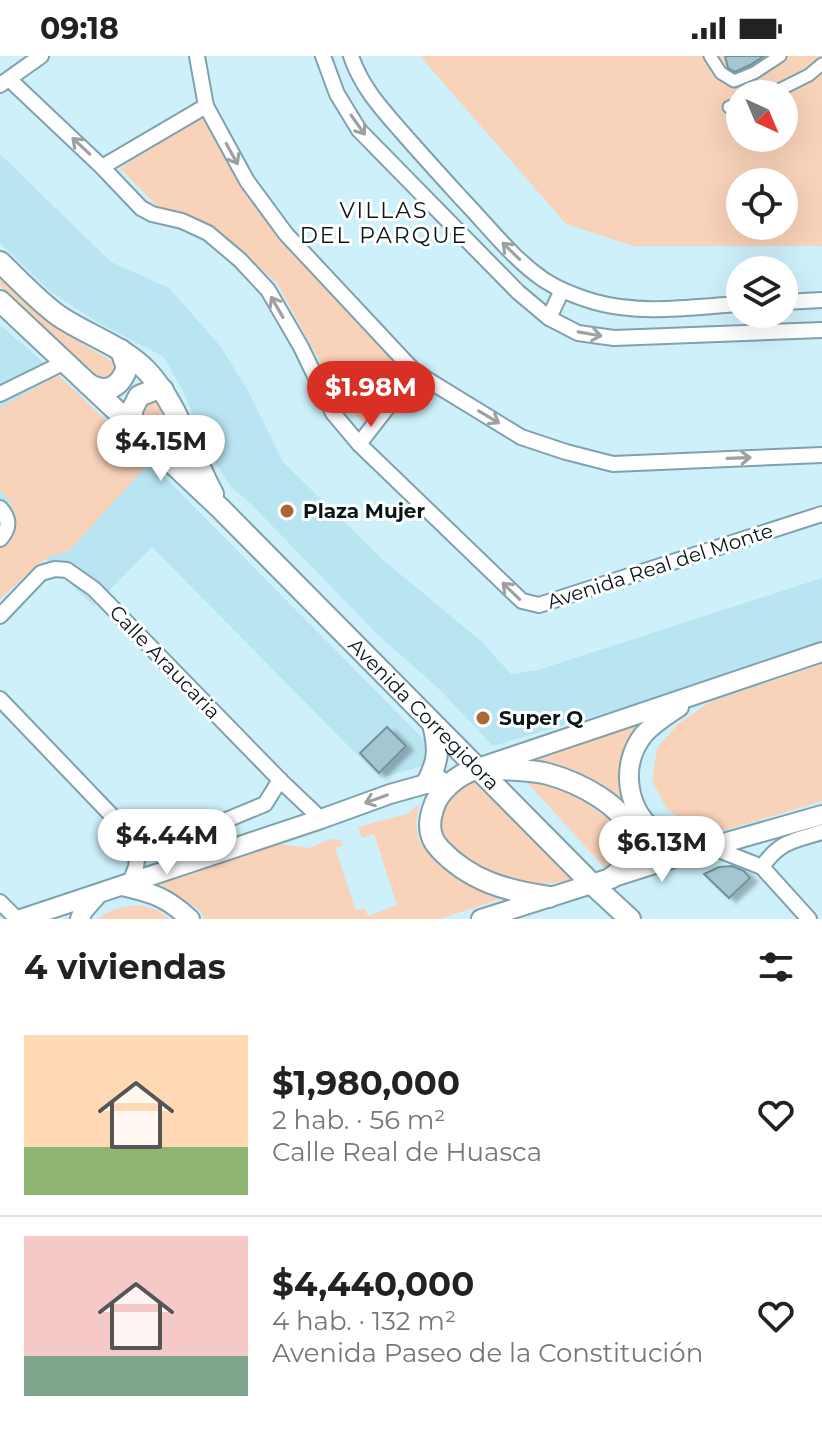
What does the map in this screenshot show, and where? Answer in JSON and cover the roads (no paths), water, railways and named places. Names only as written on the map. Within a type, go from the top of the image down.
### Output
[{"type":"main road","name":"Avenida Corregidora","points":[[0,262],[57,314],[121,350],[145,369],[163,390],[181,423],[198,466],[220,508]]},
{"type":"main road","name":"Avenida Corregidora","points":[[0,301],[220,508],[478,768],[602,881],[630,919]]},
{"type":"main road","points":[[88,384],[110,389],[123,380],[127,368],[121,350]]},
{"type":"main road","points":[[132,425],[132,410],[139,396],[163,390]]},
{"type":"main road","points":[[151,444],[163,442],[175,434],[181,423]]},
{"type":"main road","points":[[427,783],[438,756],[433,724]]},
{"type":"main road","points":[[549,897],[507,890],[450,859],[434,841],[430,824],[433,807],[445,788],[478,768],[524,770],[548,774],[602,799],[624,818],[630,828],[633,848],[626,865],[602,881]]},
{"type":"street","points":[[5,82],[41,56]]},
{"type":"street","points":[[197,56],[206,106],[247,181],[286,234],[415,372],[521,437],[613,464],[822,455]]},
{"type":"street","points":[[323,56],[337,94],[359,130],[518,292],[549,318],[578,333],[614,338],[822,330]]},
{"type":"street","points":[[351,56],[371,96],[417,150],[509,251],[545,281],[593,302],[620,308],[726,305]]},
{"type":"street","points":[[710,56],[721,73],[734,81],[754,73],[780,56]]},
{"type":"street","points":[[798,80],[822,63],[817,56]]},
{"type":"street","name":"Avenida Real del Monte","points":[[5,82],[102,167],[141,208],[208,233],[240,260],[268,290],[301,347],[333,413],[359,444],[522,601],[539,605],[822,514]]},
{"type":"street","points":[[102,167],[206,106]]},
{"type":"street","points":[[399,172],[417,150]]},
{"type":"street","points":[[549,318],[562,290]]},
{"type":"street","points":[[798,301],[822,300]]},
{"type":"street","points":[[0,394],[65,362]]},
{"type":"street","points":[[359,444],[415,372]]},
{"type":"street","points":[[0,508],[7,515],[8,525],[0,539]]},
{"type":"street","name":"Calle Araucaria","points":[[0,616],[41,573],[67,570],[94,589],[321,819]]},
{"type":"street","points":[[0,902],[19,919],[822,652]]},
{"type":"street","points":[[694,696],[651,727],[633,754],[629,776],[635,807],[648,825],[666,838],[762,867],[809,919]]},
{"type":"street","points":[[0,699],[139,844]]},
{"type":"street","points":[[139,844],[161,841],[224,821],[265,804],[280,780]]},
{"type":"street","points":[[481,919],[705,848],[822,815]]},
{"type":"street","points":[[762,867],[783,844],[822,832]]},
{"type":"street","points":[[80,919],[83,911],[136,867],[139,844]]},
{"type":"street","points":[[116,886],[149,892],[173,904],[190,919]]},
{"type":"place","name":"Plaza Mujer","points":[[287,511]]},
{"type":"place","name":"Super Q","points":[[483,718]]},
{"type":"district","name":"VILLAS DEL PARQUE","points":[[384,222]]}]
